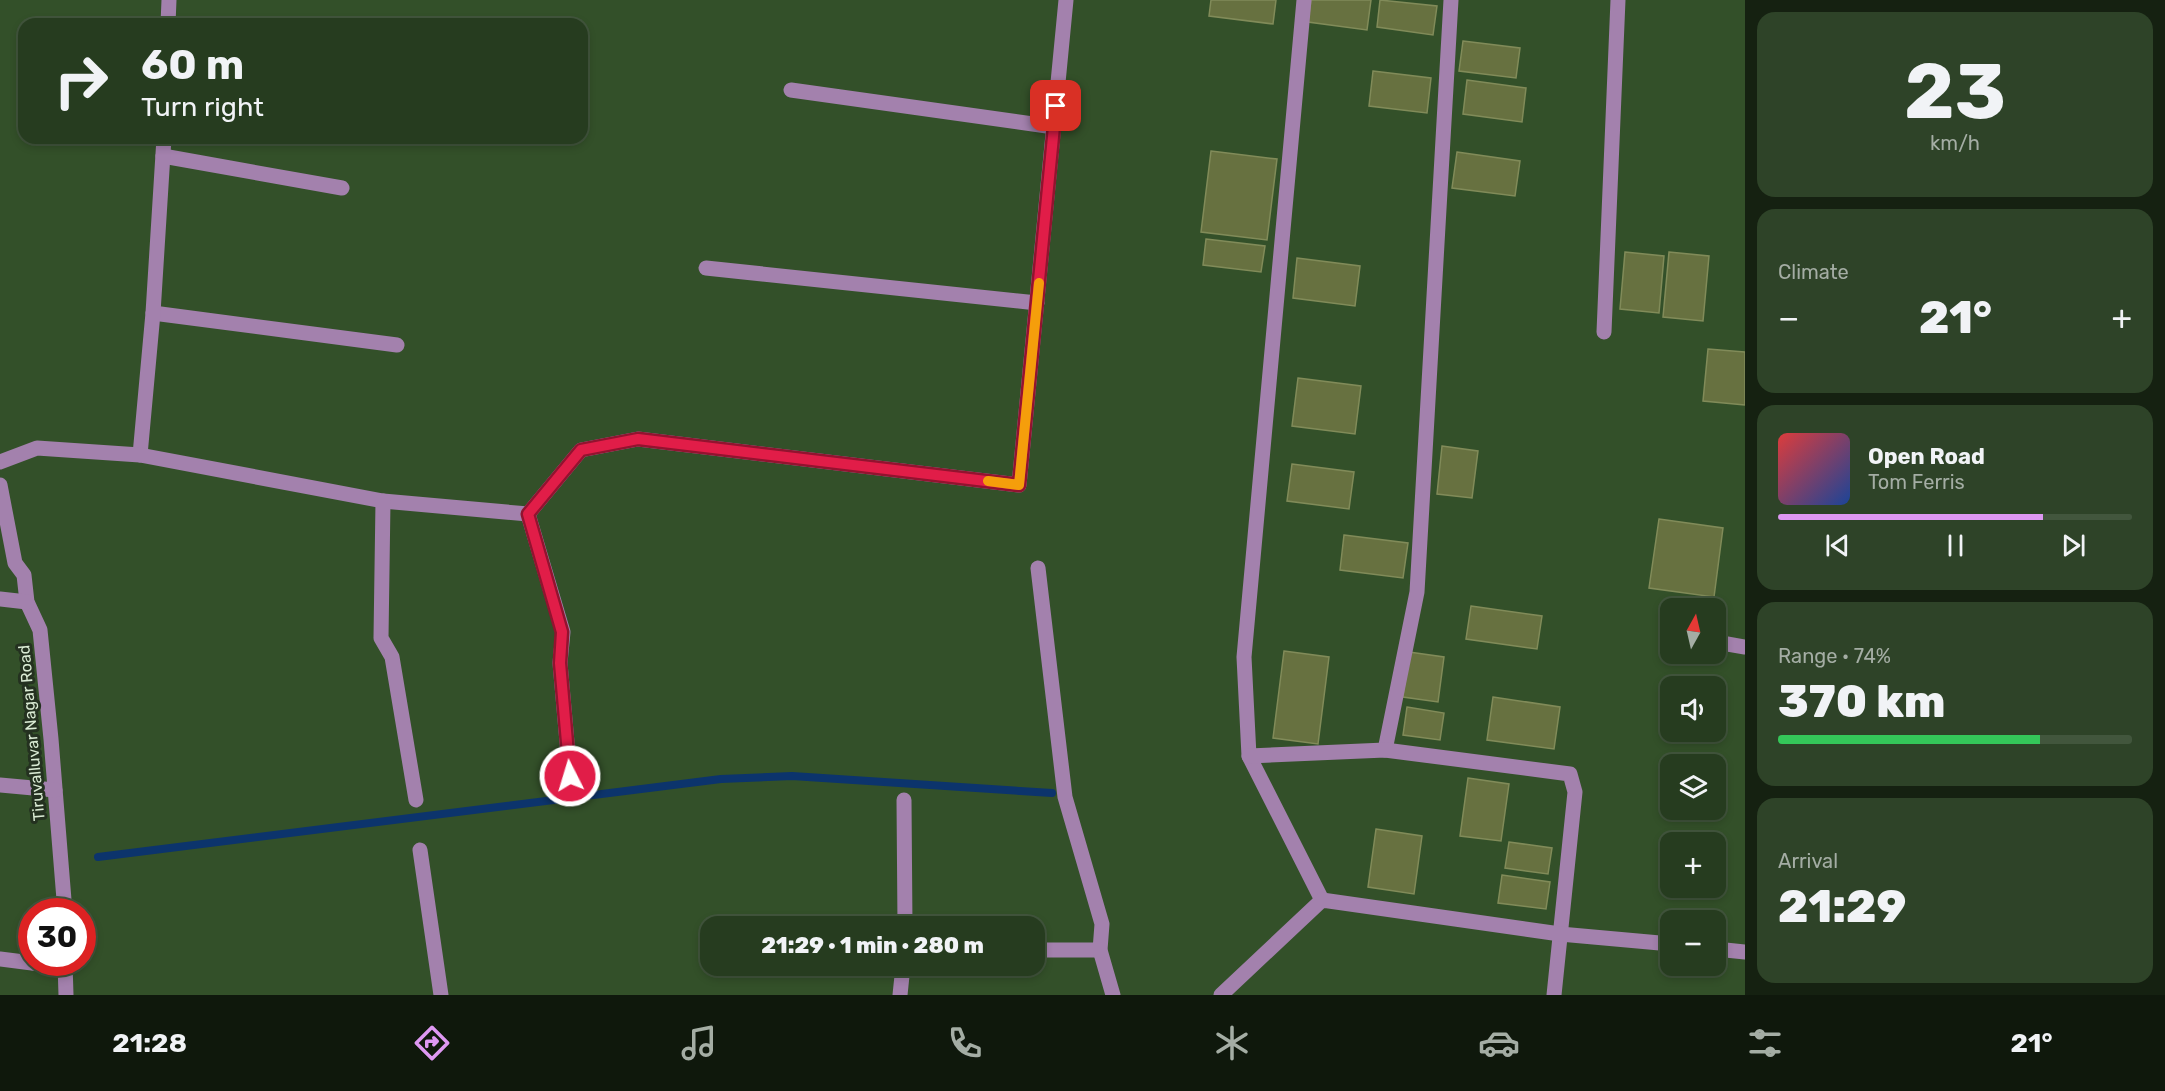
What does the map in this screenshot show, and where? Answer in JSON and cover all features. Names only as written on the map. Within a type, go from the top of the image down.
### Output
[{"type":"street","points":[[168,18],[169,0]]},
{"type":"street","points":[[528,514],[581,450],[638,439],[1019,485],[1066,0]]},
{"type":"street","points":[[1304,0],[1244,657],[1249,756],[1322,900]]},
{"type":"street","points":[[1385,750],[1417,591],[1451,0]]},
{"type":"street","points":[[1604,332],[1618,0]]},
{"type":"street","points":[[791,90],[1054,127]]},
{"type":"street","points":[[140,455],[153,313],[164,144]]},
{"type":"street","points":[[163,156],[342,188]]},
{"type":"street","points":[[706,268],[1037,303]]},
{"type":"street","points":[[153,313],[398,345]]},
{"type":"street","points":[[0,462],[37,448],[140,455],[383,501],[528,514]]},
{"type":"street","name":"Tiruvalluvar Nagar Road","points":[[0,485],[15,563],[24,575],[27,602],[40,630],[63,898]]},
{"type":"street","points":[[383,501],[381,638],[392,657],[416,800]]},
{"type":"street","points":[[528,514],[562,632],[560,663],[570,776]]},
{"type":"street","points":[[1038,568],[1065,797],[1102,924],[1100,950],[1113,995]]},
{"type":"street","points":[[0,599],[27,602]]},
{"type":"street","points":[[1726,644],[1745,647]]},
{"type":"street","points":[[1249,756],[1385,750],[1570,774],[1575,792],[1554,995]]},
{"type":"street","points":[[0,785],[55,790]]},
{"type":"street","points":[[904,800],[905,916]]},
{"type":"street","points":[[420,850],[441,995]]},
{"type":"street","points":[[1322,900],[1560,934],[1660,943]]},
{"type":"street","points":[[1221,995],[1322,900]]},
{"type":"street","points":[[1045,950],[1100,950]]},
{"type":"street","points":[[1726,950],[1745,952]]},
{"type":"street","points":[[0,959],[18,961]]},
{"type":"street","points":[[65,976],[66,995]]},
{"type":"street","points":[[900,995],[902,976]]},
{"type":"building","points":[[1211,0],[1276,0],[1273,24],[1209,16]]},
{"type":"building","points":[[1311,0],[1371,0],[1367,30],[1308,22]]},
{"type":"building","points":[[1380,0],[1437,6],[1433,35],[1377,27]]},
{"type":"building","points":[[1463,41],[1520,48],[1516,78],[1459,71]]},
{"type":"building","points":[[1373,71],[1431,78],[1427,113],[1369,106]]},
{"type":"building","points":[[1467,80],[1526,88],[1522,122],[1463,114]]},
{"type":"building","points":[[1211,151],[1277,159],[1267,240],[1201,232]]},
{"type":"building","points":[[1457,152],[1520,161],[1515,196],[1452,188]]},
{"type":"building","points":[[1206,239],[1265,246],[1261,272],[1203,265]]},
{"type":"building","points":[[1625,252],[1664,256],[1659,313],[1620,309]]},
{"type":"building","points":[[1669,252],[1709,256],[1703,321],[1663,317]]},
{"type":"building","points":[[1297,258],[1360,266],[1355,306],[1293,298]]},
{"type":"building","points":[[1708,349],[1745,352],[1745,405],[1703,401]]},
{"type":"building","points":[[1298,378],[1361,386],[1355,434],[1292,426]]},
{"type":"building","points":[[1442,446],[1478,451],[1472,498],[1437,494]]},
{"type":"building","points":[[1292,464],[1354,472],[1349,509],[1287,501]]},
{"type":"building","points":[[1659,519],[1723,528],[1714,597],[1649,588]]},
{"type":"building","points":[[1344,535],[1408,543],[1403,578],[1340,570]]},
{"type":"building","points":[[1471,606],[1542,616],[1537,649],[1466,639]]},
{"type":"building","points":[[1284,651],[1329,657],[1318,744],[1273,738]]},
{"type":"building","points":[[1409,652],[1444,657],[1438,702],[1403,697]]},
{"type":"building","points":[[1493,697],[1560,707],[1554,749],[1487,740]]},
{"type":"building","points":[[1407,707],[1444,713],[1440,740],[1403,735]]},
{"type":"building","points":[[1468,778],[1509,784],[1501,841],[1460,836]]},
{"type":"building","points":[[1376,829],[1422,836],[1414,894],[1368,887]]},
{"type":"building","points":[[1509,842],[1552,848],[1548,874],[1505,868]]},
{"type":"building","points":[[1502,875],[1550,882],[1546,909],[1498,903]]},
{"type":"waterway","points":[[98,857],[721,779],[792,776],[1052,793]]},
{"type":"slow traffic","points":[[988,481],[1019,485],[1039,283]]},
{"type":"route","points":[[570,776],[560,663],[562,632],[528,514],[581,450],[638,439],[1019,485],[1056,106]]}]
